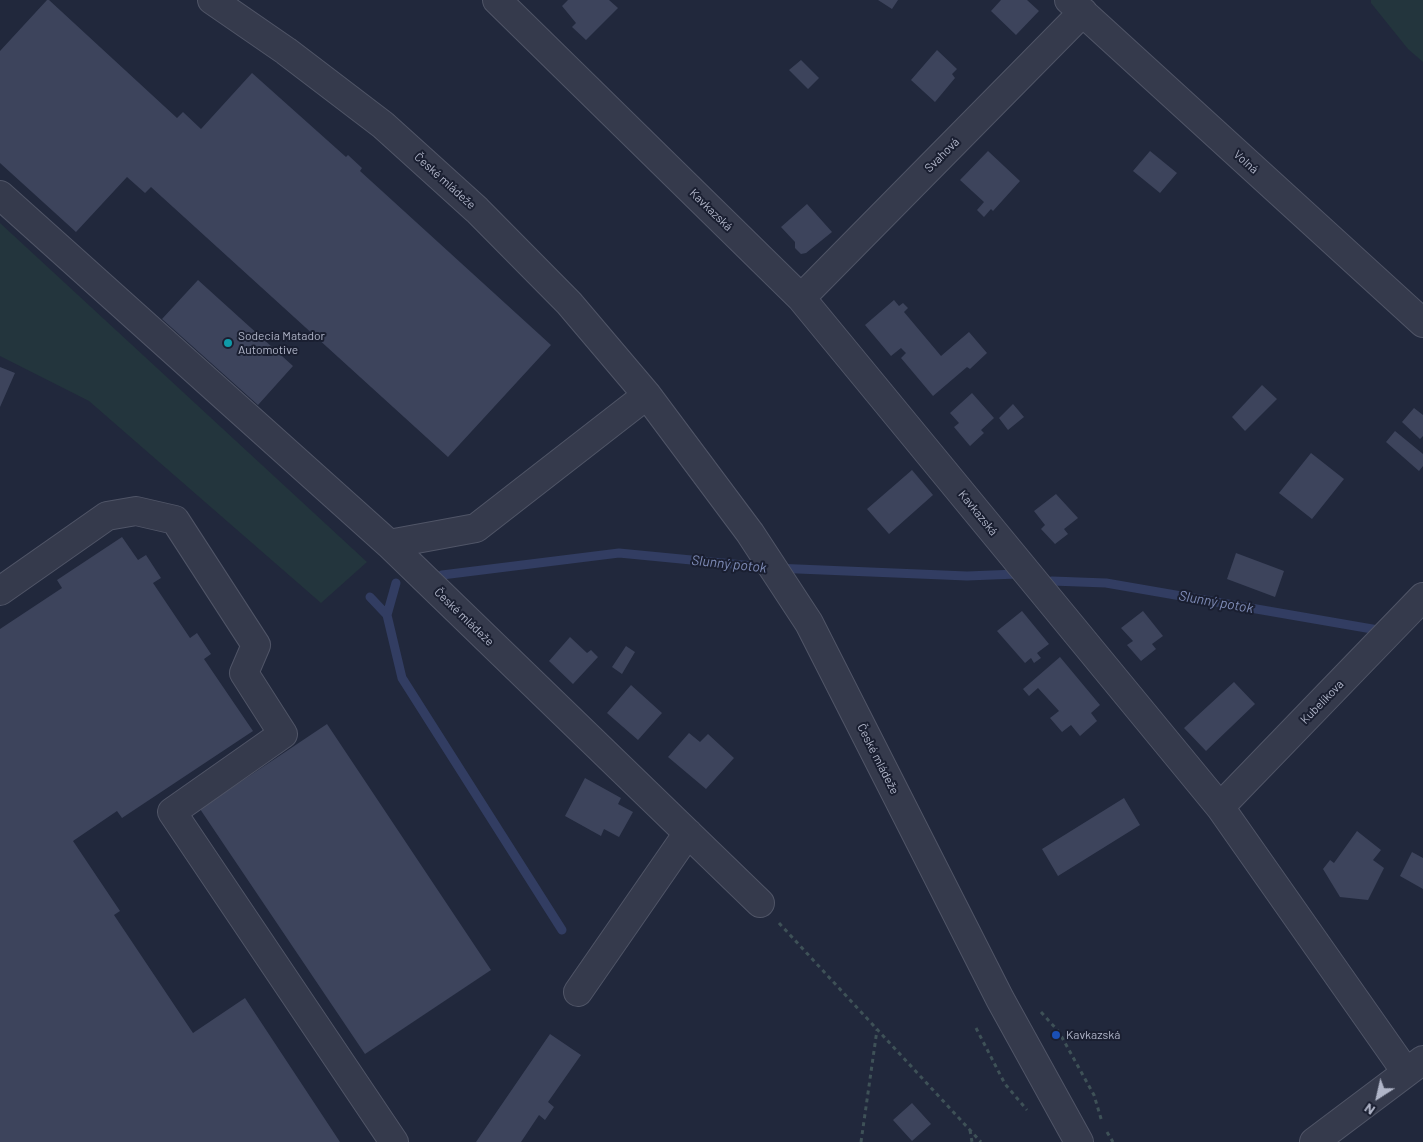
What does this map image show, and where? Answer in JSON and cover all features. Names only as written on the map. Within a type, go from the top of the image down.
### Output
[{"type":"street","name":"České mládeže","points":[[212,0],[286,51],[383,124],[477,210],[569,303],[647,394],[750,533],[809,623],[1000,999],[1079,1142]]},
{"type":"street","name":"Kavkazská","points":[[497,0],[801,298],[1220,807],[1414,1066]]},
{"type":"street","name":"Svahová","points":[[801,298],[1076,6]]},
{"type":"street","name":"Volná","points":[[1076,6],[1423,324]]},
{"type":"street","name":"České mládeže","points":[[0,195],[389,544],[760,903]]},
{"type":"street","points":[[389,544],[476,528],[647,394]]},
{"type":"street","points":[[0,591],[107,516],[136,511],[175,520],[256,645],[244,673],[283,734],[172,812],[394,1142]]},
{"type":"street","name":"Kubelíkova","points":[[1220,807],[1423,597]]},
{"type":"street","points":[[578,992],[688,833]]},
{"type":"street","points":[[1314,1142],[1414,1066]]},
{"type":"path","points":[[760,903],[981,1142]]},
{"type":"path","points":[[976,1028],[1005,1084],[1033,1116]]},
{"type":"path","points":[[860,1142],[877,1030]]},
{"type":"path","points":[[970,1130],[972,1142]]},
{"type":"shaded area","points":[[1371,0],[1423,0],[1423,62],[1408,49],[1371,3]]},
{"type":"shaded area","points":[[0,223],[367,562],[321,603],[89,401],[0,356]]},
{"type":"building","points":[[47,0],[177,118],[183,112],[201,129],[252,73],[346,157],[348,155],[362,168],[360,171],[551,345],[448,457],[151,187],[145,193],[127,177],[76,232],[0,163],[0,51]]},
{"type":"building","points":[[568,0],[609,0],[618,8],[586,40],[572,27],[576,23],[562,6]]},
{"type":"building","points":[[878,0],[898,0],[892,9]]},
{"type":"building","points":[[1001,0],[1027,0],[1039,11],[1016,35],[991,11]]},
{"type":"building","points":[[937,50],[957,69],[952,74],[955,78],[935,102],[911,80]]},
{"type":"building","points":[[801,60],[819,78],[808,89],[789,70]]},
{"type":"building","points":[[988,151],[1020,181],[993,211],[991,209],[984,217],[977,210],[984,202],[960,180]]},
{"type":"building","points":[[1150,151],[1177,173],[1160,193],[1133,171]]},
{"type":"building","points":[[807,204],[832,232],[806,253],[801,254],[795,248],[795,242],[781,227]]},
{"type":"building","name":"Sodecia Matador Automotive","points":[[198,280],[293,366],[258,405],[162,319]]},
{"type":"building","points":[[894,300],[899,306],[903,303],[908,308],[904,312],[941,356],[969,332],[987,353],[970,369],[967,367],[933,396],[901,358],[906,353],[901,348],[891,356],[865,325]]},
{"type":"building","points":[[0,367],[15,373],[0,407]]},
{"type":"building","points":[[1262,385],[1277,399],[1245,431],[1232,417]]},
{"type":"building","points":[[972,393],[994,418],[981,430],[984,433],[970,446],[954,427],[959,423],[950,413]]},
{"type":"building","points":[[1013,404],[1024,417],[1008,430],[999,418]]},
{"type":"building","points":[[1414,408],[1423,415],[1423,436],[1420,439],[1402,422]]},
{"type":"building","points":[[1395,431],[1423,454],[1423,466],[1419,471],[1386,442]]},
{"type":"building","points":[[1311,453],[1344,479],[1312,519],[1279,493]]},
{"type":"building","points":[[912,470],[933,495],[889,534],[867,509]]},
{"type":"building","points":[[1056,494],[1078,518],[1064,529],[1068,534],[1055,544],[1041,529],[1045,525],[1034,511]]},
{"type":"building","points":[[122,537],[138,560],[146,555],[161,578],[153,583],[190,638],[197,633],[211,654],[204,659],[253,731],[122,818],[117,811],[73,841],[120,911],[114,915],[193,1033],[245,998],[340,1142],[0,1142],[0,629],[62,588],[57,580]]},
{"type":"building","points":[[1236,553],[1284,571],[1275,597],[1227,579]]},
{"type":"building","points":[[1022,611],[1049,644],[1037,653],[1041,658],[1034,663],[1031,658],[1025,663],[997,631]]},
{"type":"building","points":[[1143,611],[1163,636],[1152,644],[1156,649],[1141,661],[1127,645],[1133,641],[1121,628]]},
{"type":"building","points":[[570,637],[587,653],[591,650],[598,657],[573,684],[549,661]]},
{"type":"building","points":[[626,646],[635,652],[622,674],[612,667]]},
{"type":"building","points":[[1060,657],[1100,705],[1091,713],[1097,721],[1080,736],[1071,725],[1062,732],[1050,718],[1059,711],[1038,688],[1029,696],[1023,689]]},
{"type":"building","points":[[1234,682],[1255,704],[1206,751],[1184,728]]},
{"type":"building","points":[[631,685],[662,713],[638,740],[607,713]]},
{"type":"building","points":[[327,724],[491,970],[365,1054],[200,809]]},
{"type":"building","points":[[689,733],[700,742],[708,734],[734,758],[706,789],[668,757]]},
{"type":"building","points":[[585,778],[621,798],[618,804],[633,812],[619,837],[604,829],[601,836],[565,816]]},
{"type":"building","points":[[1124,798],[1140,825],[1058,876],[1042,849]]},
{"type":"building","points":[[1357,831],[1381,850],[1373,860],[1384,868],[1368,900],[1340,897],[1323,869],[1330,860],[1334,863]]},
{"type":"building","points":[[1412,852],[1423,858],[1423,889],[1400,876]]},
{"type":"building","points":[[550,1034],[581,1055],[548,1102],[554,1107],[545,1120],[539,1115],[521,1142],[476,1142]]},
{"type":"building","points":[[912,1103],[931,1124],[912,1141],[893,1120]]},
{"type":"waterway","name":"Slunný potok","points":[[442,575],[619,553],[774,568],[967,576],[1017,574]]},
{"type":"waterway","name":"Slunný potok","points":[[1052,581],[1106,583],[1378,630]]},
{"type":"waterway","name":"Slunný potok","points":[[370,597],[387,615],[396,583]]},
{"type":"waterway","points":[[387,615],[402,678],[562,930]]},
{"type":"place","name":"Sodecia Matador Automotive","points":[[228,343]]},
{"type":"place","name":"Kavkazská","points":[[1056,1035]]}]
